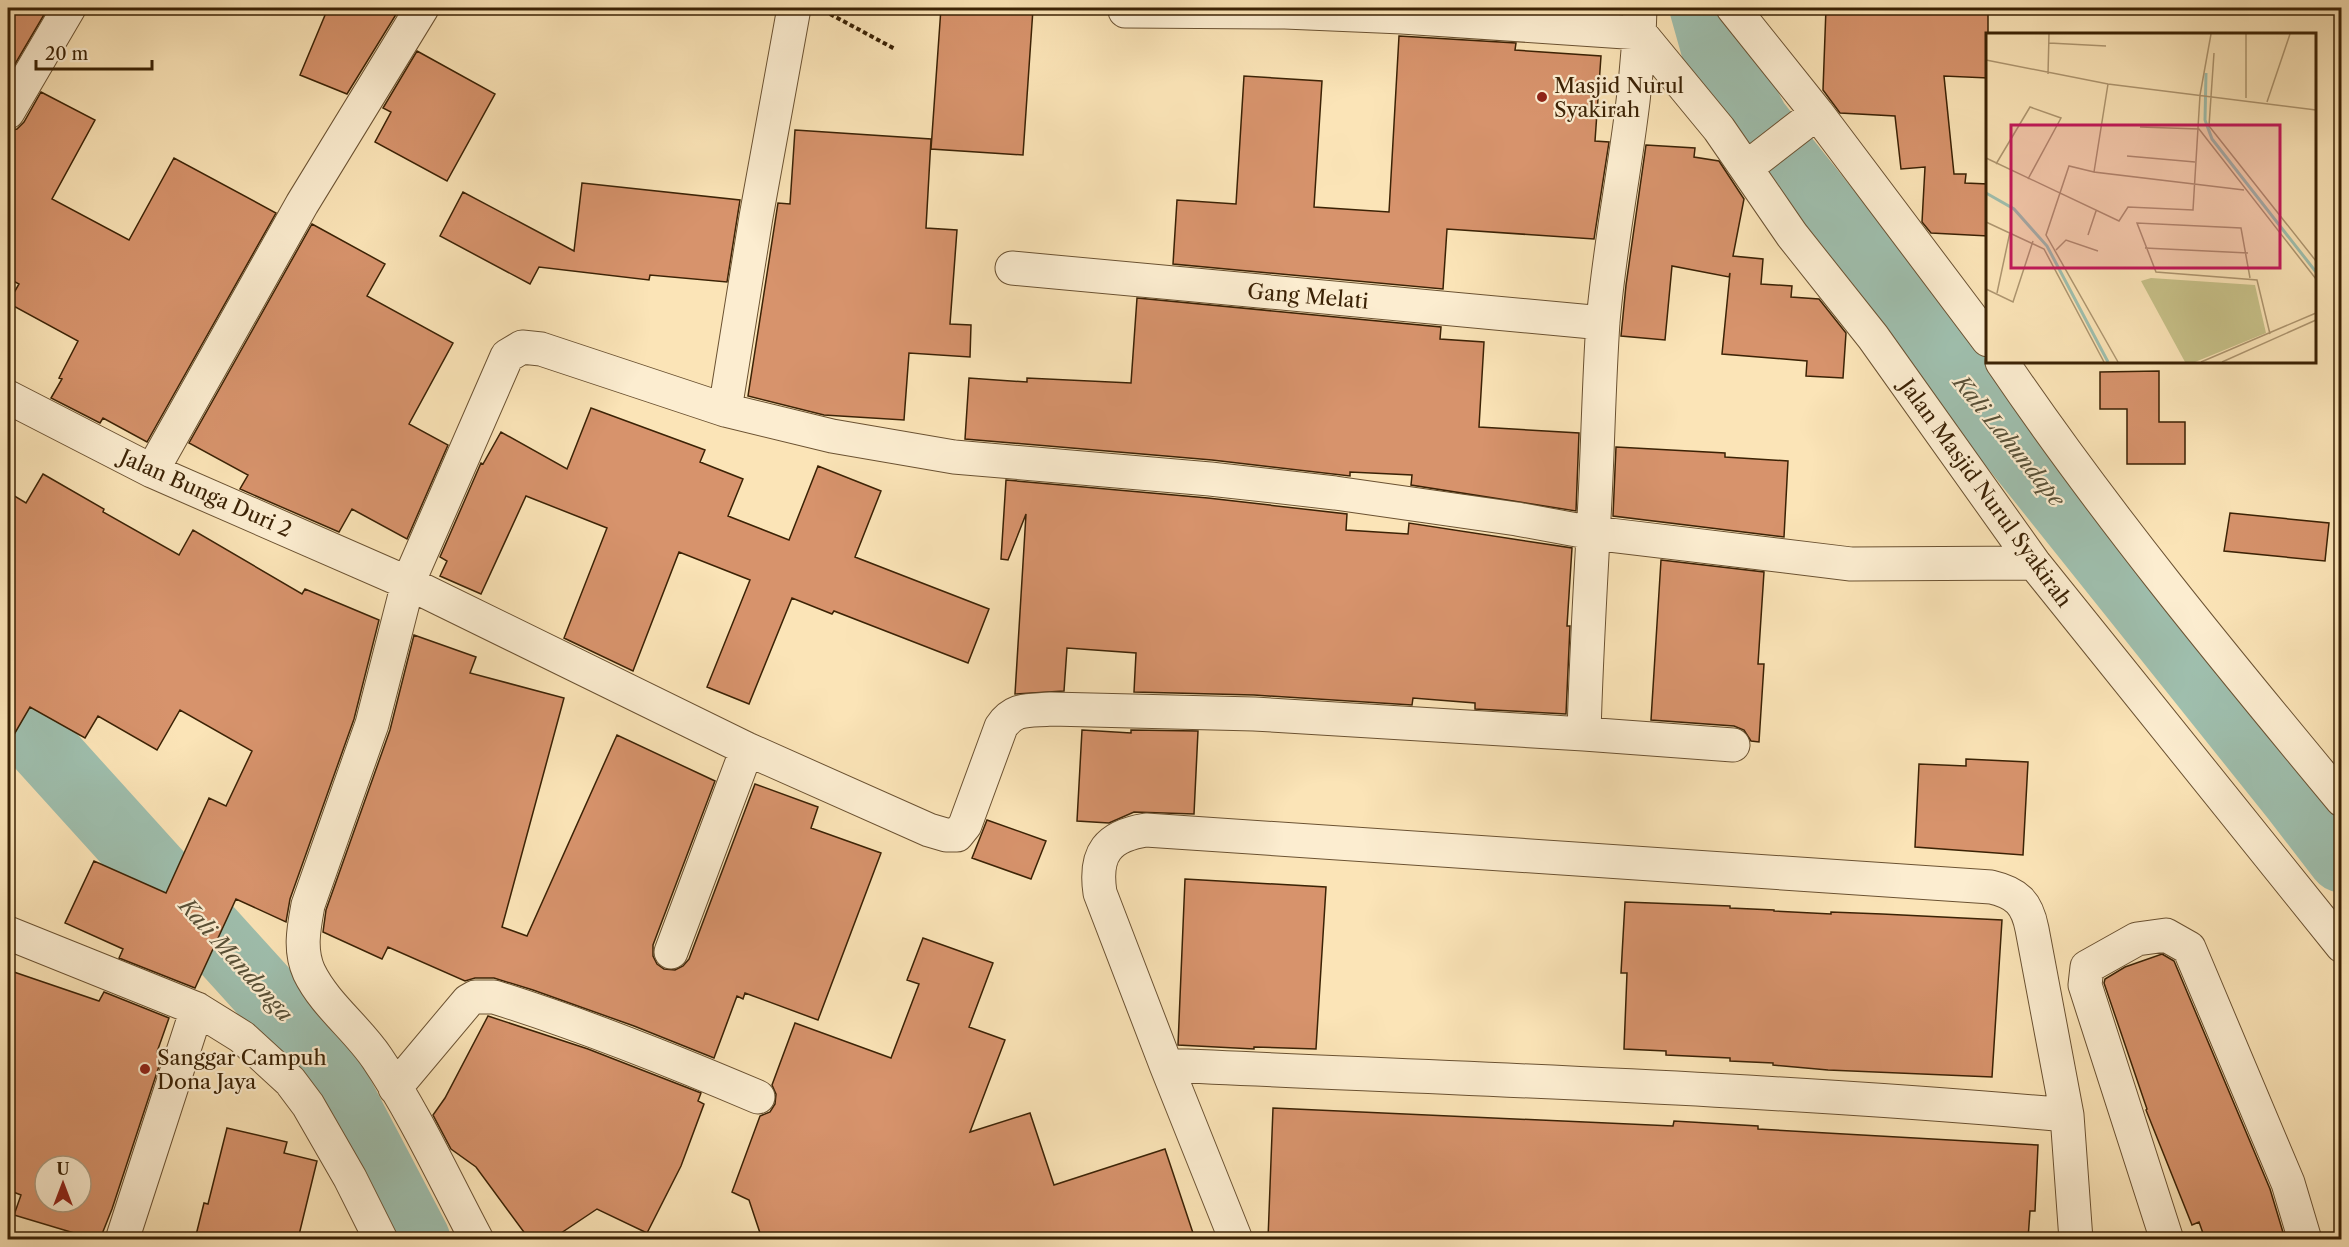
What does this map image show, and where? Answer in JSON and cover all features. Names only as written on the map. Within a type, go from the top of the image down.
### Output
[{"type":"street","points":[[8,112],[69,8]]},
{"type":"street","points":[[152,471],[302,204],[422,8]]},
{"type":"street","points":[[725,410],[754,228],[794,8]]},
{"type":"street","points":[[1733,8],[1986,337]]},
{"type":"street","points":[[1125,11],[1640,20],[1626,167],[1610,256],[1603,323],[1586,647],[1584,734],[1733,745]]},
{"type":"street","name":"Jalan Masjid Nurul Syakirah","points":[[1640,20],[1677,77],[1719,129],[1752,163],[1792,235],[1873,337],[2034,563],[2342,946]]},
{"type":"street","points":[[1633,96],[1677,77]]},
{"type":"street","points":[[1752,163],[1814,116]]},
{"type":"street","name":"Gang Melati","points":[[1012,268],[1603,323]]},
{"type":"street","points":[[477,1239],[376,1056],[319,988],[308,971],[303,952],[303,933],[308,905],[372,724],[408,583],[507,356],[516,349],[541,348],[725,410],[832,436],[954,457],[1210,479],[1335,493],[1516,519],[1593,533],[1851,564],[2034,563]]},
{"type":"street","points":[[2003,363],[2068,455],[2210,640],[2342,800]]},
{"type":"street","name":"Jalan Bunga Duri 2","points":[[8,397],[152,471],[408,583],[747,749],[929,830],[952,835],[961,832],[965,825],[1001,727],[1008,715],[1019,712],[1051,709],[1254,714],[1584,734]]},
{"type":"street","points":[[671,952],[747,749]]},
{"type":"street","points":[[1236,1239],[1100,892],[1098,877],[1109,844],[1128,833],[1146,830],[1991,887],[2009,891],[2029,914],[2067,1115],[2076,1239]]},
{"type":"street","points":[[8,933],[197,1010],[242,1037],[291,1081],[308,1105],[351,1178],[381,1239]]},
{"type":"street","points":[[2167,1239],[2085,985],[2087,967],[2137,939],[2166,935],[2189,948],[2288,1183],[2305,1239]]},
{"type":"street","points":[[395,1088],[468,1001],[484,996],[494,997],[576,1025],[758,1097]]},
{"type":"street","points":[[122,1239],[197,1010]]},
{"type":"street","points":[[1166,1065],[1798,1095],[2067,1115]]},
{"type":"path","points":[[2297,10],[2312,8]]},
{"type":"path","points":[[828,13],[895,49]]},
{"type":"building","points":[[8,8],[48,8],[8,76]]},
{"type":"building","points":[[328,8],[400,8],[347,94],[300,75]]},
{"type":"building","points":[[941,8],[1033,9],[1023,155],[931,149]]},
{"type":"building","points":[[1826,8],[1988,10],[1986,78],[1944,76],[1954,174],[1966,174],[1965,183],[1986,184],[1986,236],[1931,233],[1922,222],[1925,167],[1901,169],[1895,116],[1840,113],[1823,90]]},
{"type":"building","points":[[1399,36],[1516,43],[1515,50],[1601,56],[1595,141],[1609,142],[1594,239],[1447,229],[1443,289],[1173,264],[1177,200],[1236,204],[1244,76],[1322,81],[1314,207],[1389,212]]},
{"type":"building","points":[[417,51],[495,94],[447,181],[375,142],[391,112],[383,108]]},
{"type":"building","points":[[41,92],[95,120],[52,199],[129,240],[174,158],[276,213],[147,442],[103,418],[100,423],[51,398],[62,379],[59,378],[78,341],[8,303],[19,284],[8,278],[8,131],[17,129],[24,122]]},
{"type":"building","points":[[795,130],[931,139],[926,228],[957,230],[950,324],[971,325],[970,357],[909,353],[904,420],[824,415],[748,396],[778,203],[790,204]]},
{"type":"building","points":[[1646,145],[1695,148],[1694,157],[1719,161],[1744,199],[1733,256],[1763,259],[1761,284],[1792,286],[1791,297],[1819,299],[1846,333],[1843,378],[1806,376],[1807,361],[1722,354],[1730,273],[1729,277],[1672,266],[1665,340],[1621,336]]},
{"type":"building","points":[[582,183],[740,200],[727,282],[650,275],[649,280],[539,267],[530,284],[440,236],[463,192],[574,251]]},
{"type":"building","points":[[312,224],[385,264],[367,296],[453,343],[409,424],[448,445],[407,539],[352,509],[339,532],[240,489],[248,475],[189,443]]},
{"type":"building","points":[[1137,298],[1441,327],[1440,339],[1484,342],[1479,427],[1579,433],[1576,511],[1411,485],[1412,475],[1350,472],[1350,476],[1212,460],[965,439],[969,378],[1027,382],[1027,378],[1131,383]]},
{"type":"building","points":[[2159,371],[2159,422],[2185,422],[2185,464],[2127,464],[2127,409],[2100,409],[2100,372]]},
{"type":"building","points":[[591,408],[705,450],[700,462],[743,479],[728,516],[789,540],[818,466],[881,491],[855,557],[989,609],[968,663],[834,611],[832,614],[792,598],[749,704],[707,687],[750,580],[679,552],[633,671],[564,638],[607,528],[526,496],[481,594],[440,576],[447,561],[440,557],[481,463],[483,464],[501,432],[567,469]]},
{"type":"building","points":[[1616,447],[1725,453],[1725,457],[1788,461],[1784,537],[1613,516]]},
{"type":"building","points":[[43,474],[104,509],[103,512],[179,555],[193,530],[302,594],[305,589],[379,620],[354,719],[290,899],[286,922],[236,899],[195,988],[119,958],[123,949],[65,923],[94,861],[166,893],[209,798],[226,806],[252,751],[180,710],[157,750],[98,716],[85,738],[30,707],[8,745],[8,492],[26,503]]},
{"type":"building","points":[[1006,480],[1208,498],[1347,514],[1346,530],[1408,534],[1409,523],[1572,548],[1567,626],[1570,626],[1566,714],[1475,709],[1475,703],[1413,698],[1412,705],[1254,695],[1134,692],[1136,653],[1067,648],[1064,691],[1015,694],[1026,514],[1008,560],[1001,559]]},
{"type":"building","points":[[2230,513],[2329,523],[2325,561],[2224,551]]},
{"type":"building","points":[[1661,560],[1764,572],[1758,664],[1764,664],[1759,742],[1751,741],[1744,730],[1734,726],[1651,720]]},
{"type":"building","points":[[414,635],[476,657],[470,673],[564,698],[502,927],[527,936],[617,735],[715,781],[653,945],[653,956],[657,964],[664,969],[675,970],[689,959],[755,784],[818,807],[811,828],[881,853],[818,1020],[745,993],[743,999],[737,996],[714,1058],[634,1026],[533,990],[494,978],[475,978],[465,981],[388,947],[382,959],[323,932],[326,910],[390,730]]},
{"type":"building","points":[[1082,730],[1131,733],[1131,730],[1198,731],[1194,814],[1134,812],[1109,823],[1077,821]]},
{"type":"building","points":[[1966,759],[2028,762],[2023,855],[1915,847],[1919,764],[1966,766]]},
{"type":"building","points":[[987,820],[1046,841],[1031,879],[972,858]]},
{"type":"building","points":[[1185,879],[1326,887],[1316,1049],[1178,1045]]},
{"type":"building","points":[[1625,902],[1730,906],[1730,908],[1831,914],[1831,912],[2002,920],[1992,1077],[1828,1070],[1773,1065],[1773,1063],[1730,1061],[1730,1058],[1666,1055],[1666,1051],[1624,1049],[1627,973],[1621,973]]},
{"type":"building","points":[[923,938],[993,963],[969,1027],[1005,1040],[970,1132],[1030,1113],[1054,1185],[1165,1149],[1195,1239],[762,1239],[749,1200],[732,1192],[760,1116],[770,1112],[775,1104],[776,1094],[772,1085],[795,1023],[891,1058],[919,984],[907,980]]},
{"type":"building","points":[[2162,954],[2174,961],[2270,1189],[2285,1239],[2205,1239],[2199,1222],[2192,1225],[2146,1110],[2104,983],[2105,979],[2125,967]]},
{"type":"building","points":[[8,970],[99,1001],[104,992],[169,1018],[157,1052],[163,1054],[100,1239],[14,1215],[21,1195],[8,1190]]},
{"type":"building","points":[[488,1016],[588,1049],[701,1093],[698,1101],[704,1104],[681,1166],[647,1233],[597,1209],[552,1239],[529,1239],[476,1167],[451,1149],[433,1115],[445,1098]]},
{"type":"building","points":[[1273,1108],[1673,1126],[1674,1121],[1758,1126],[1758,1129],[2038,1145],[2035,1211],[2030,1211],[2028,1239],[1268,1239]]},
{"type":"building","points":[[227,1128],[287,1142],[284,1153],[317,1161],[298,1239],[195,1239],[204,1203],[208,1204]]},
{"type":"waterway","name":"Kali Lahundape","points":[[1704,8],[1715,47],[1755,122],[2342,858]]},
{"type":"waterway","name":"Kali Mandonga","points":[[8,714],[27,730],[315,1048],[416,1240]]},
{"type":"place","name":"Masjid Nurul Syakirah","points":[[1542,97]]},
{"type":"place","name":"Sanggar Campuh Dona Jaya","points":[[145,1069]]}]
